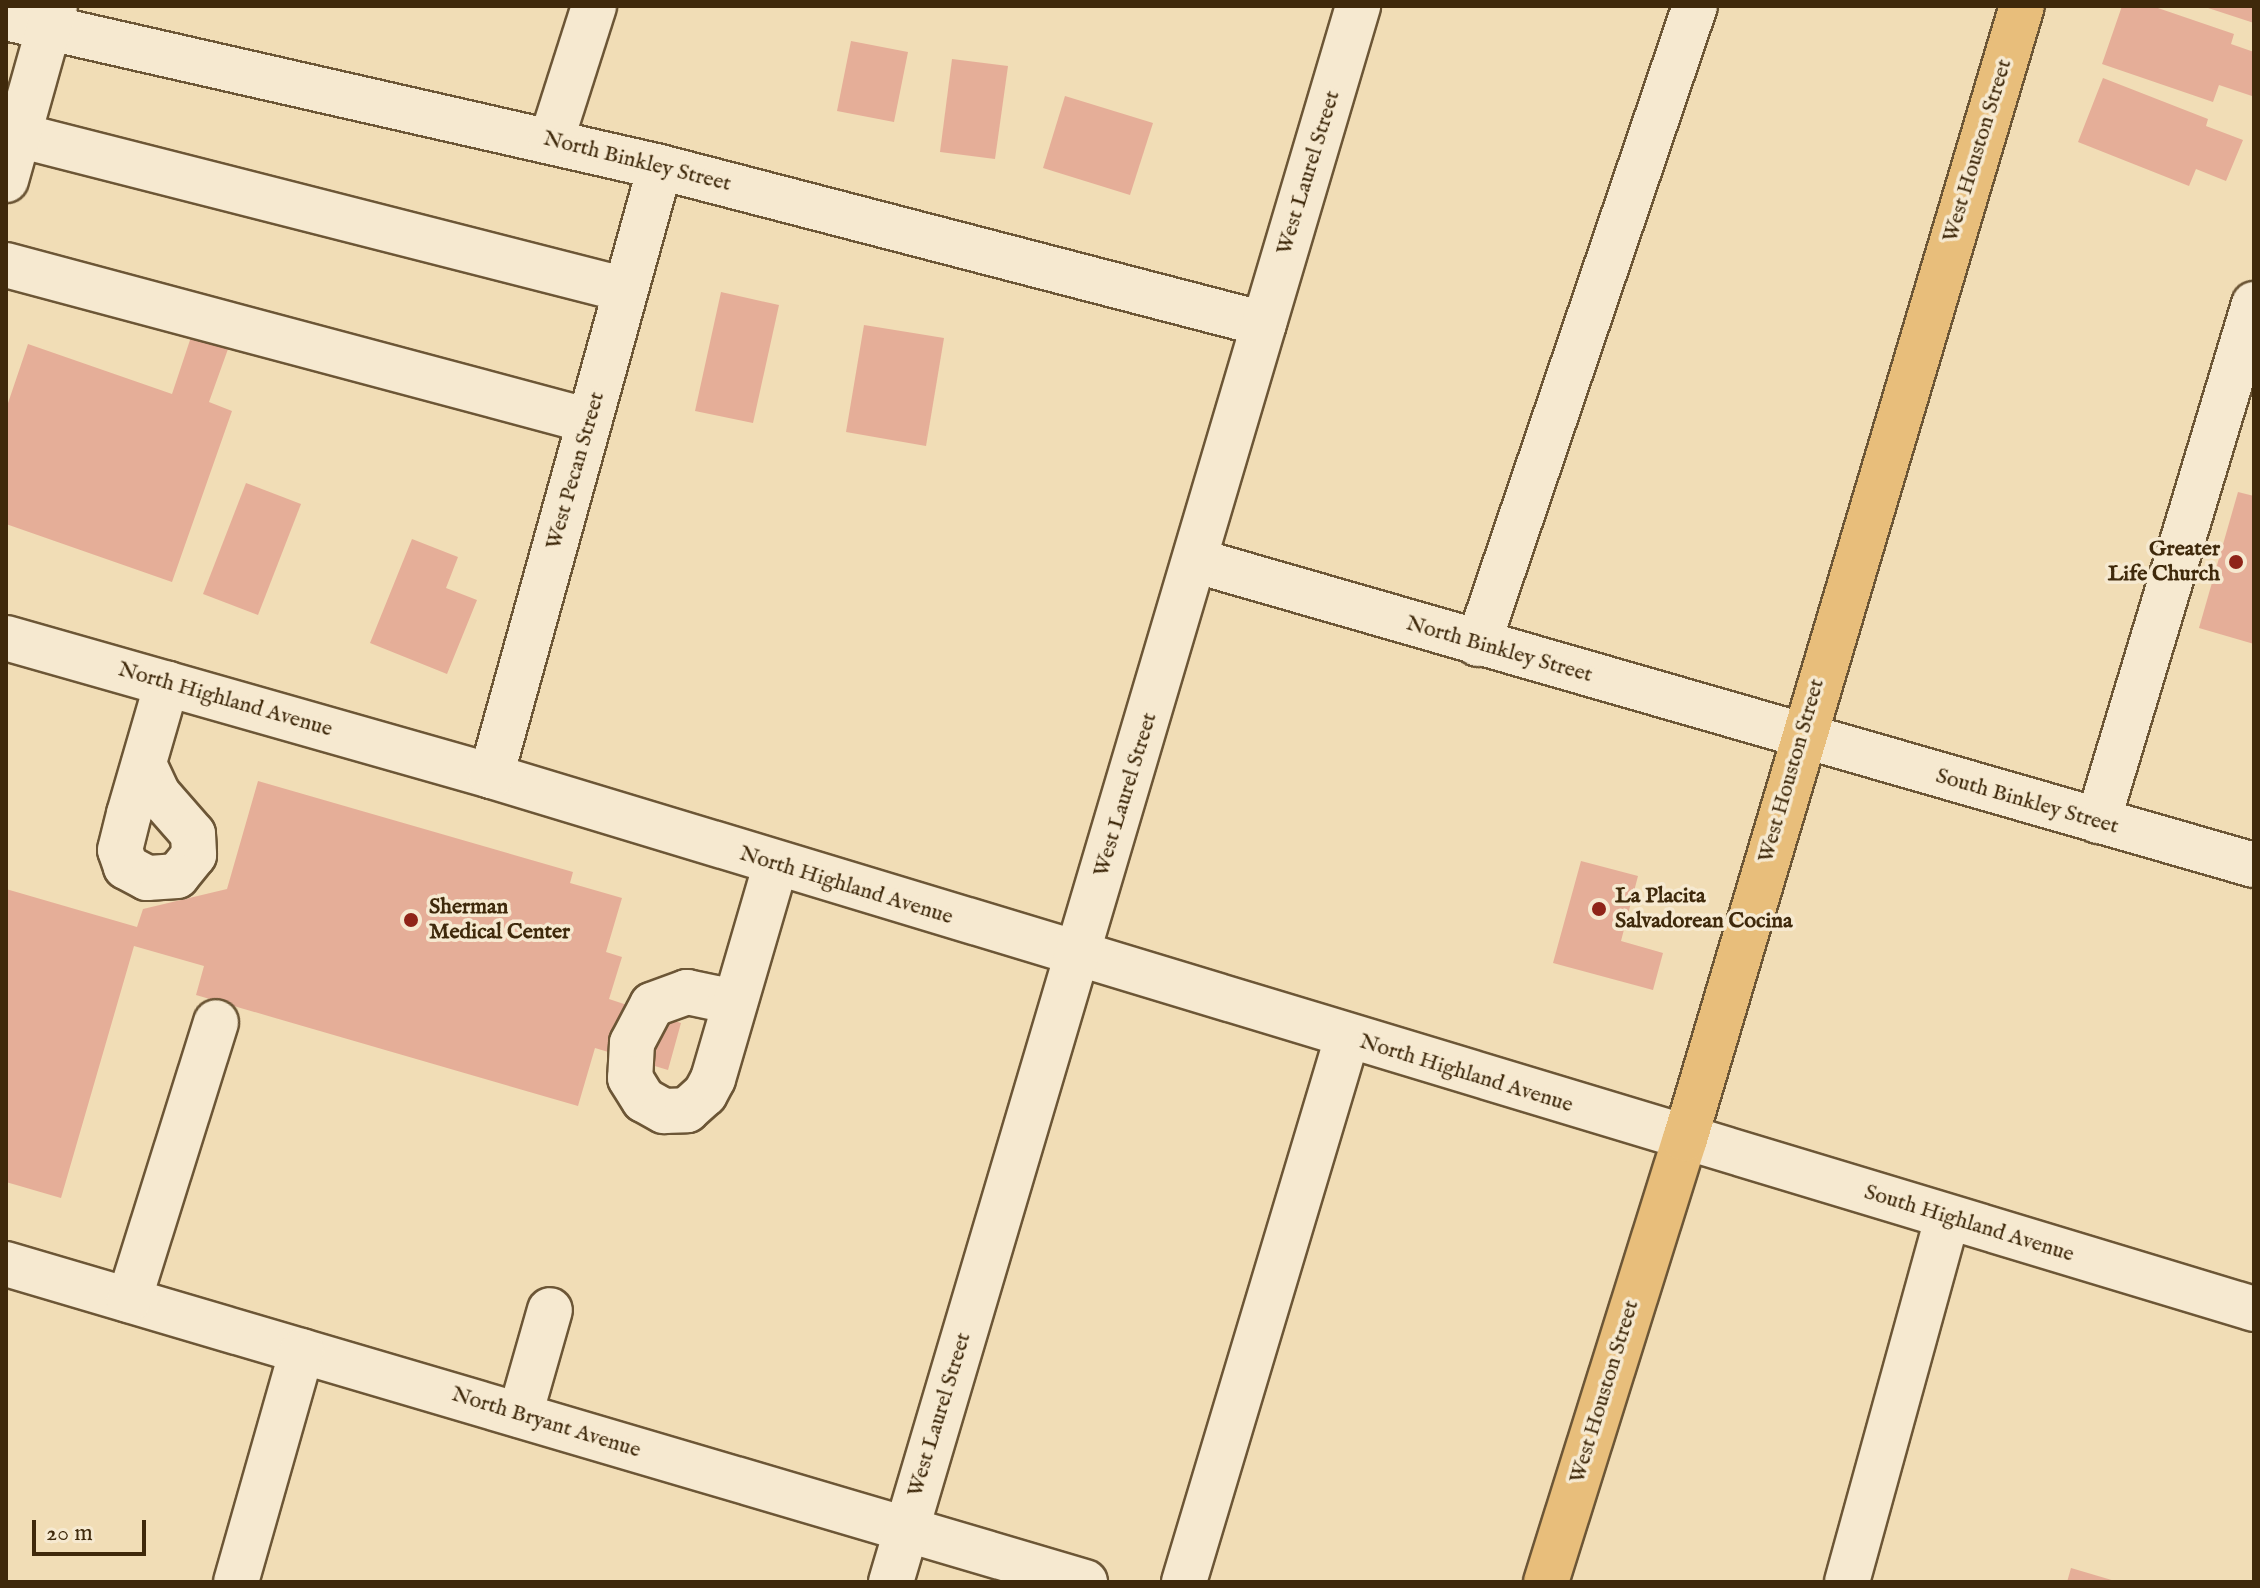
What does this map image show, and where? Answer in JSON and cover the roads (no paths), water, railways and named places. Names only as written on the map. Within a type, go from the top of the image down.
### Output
[{"type":"main road","name":"West Houston Street","points":[[1546,1582],[1685,1139],[1801,738],[2022,6]]},
{"type":"street","points":[[551,141],[594,6]]},
{"type":"street","name":"West Laurel Street","points":[[891,1582],[1197,561],[1358,6]]},
{"type":"street","points":[[1478,644],[1695,6]]},
{"type":"street","name":"North Binkley Street","points":[[6,18],[52,18],[660,167],[1264,324]]},
{"type":"street","points":[[52,18],[11,152],[626,290]]},
{"type":"street","name":"West Pecan Street","points":[[491,776],[660,167]]},
{"type":"street","points":[[6,265],[590,421]]},
{"type":"street","points":[[2098,821],[2254,304]]},
{"type":"street","name":"North Binkley Street","points":[[1197,561],[1801,738]]},
{"type":"street","name":"North Highland Avenue","points":[[6,638],[491,776],[1077,957],[1685,1139]]},
{"type":"street","points":[[144,764],[167,683]]},
{"type":"street","name":"South Binkley Street","points":[[1801,738],[2254,865]]},
{"type":"street","points":[[735,1002],[687,992],[663,997],[642,1019],[632,1043],[630,1078],[644,1100],[664,1111],[687,1110],[713,1079],[776,864]]},
{"type":"street","points":[[129,1300],[216,1022]]},
{"type":"street","points":[[1184,1582],[1347,1038]]},
{"type":"street","name":"South Highland Avenue","points":[[1685,1139],[2254,1309]]},
{"type":"street","points":[[1847,1582],[1947,1218]]},
{"type":"street","name":"North Bryant Avenue","points":[[6,1264],[1085,1582]]},
{"type":"street","points":[[520,1415],[550,1310]]},
{"type":"street","points":[[236,1582],[302,1351]]},
{"type":"place","name":"Greater Life Church","points":[[2236,562]]},
{"type":"place","name":"La Placita Salvadorean Cocina","points":[[1599,909]]},
{"type":"place","name":"Sherman Medical Center","points":[[411,920]]}]
